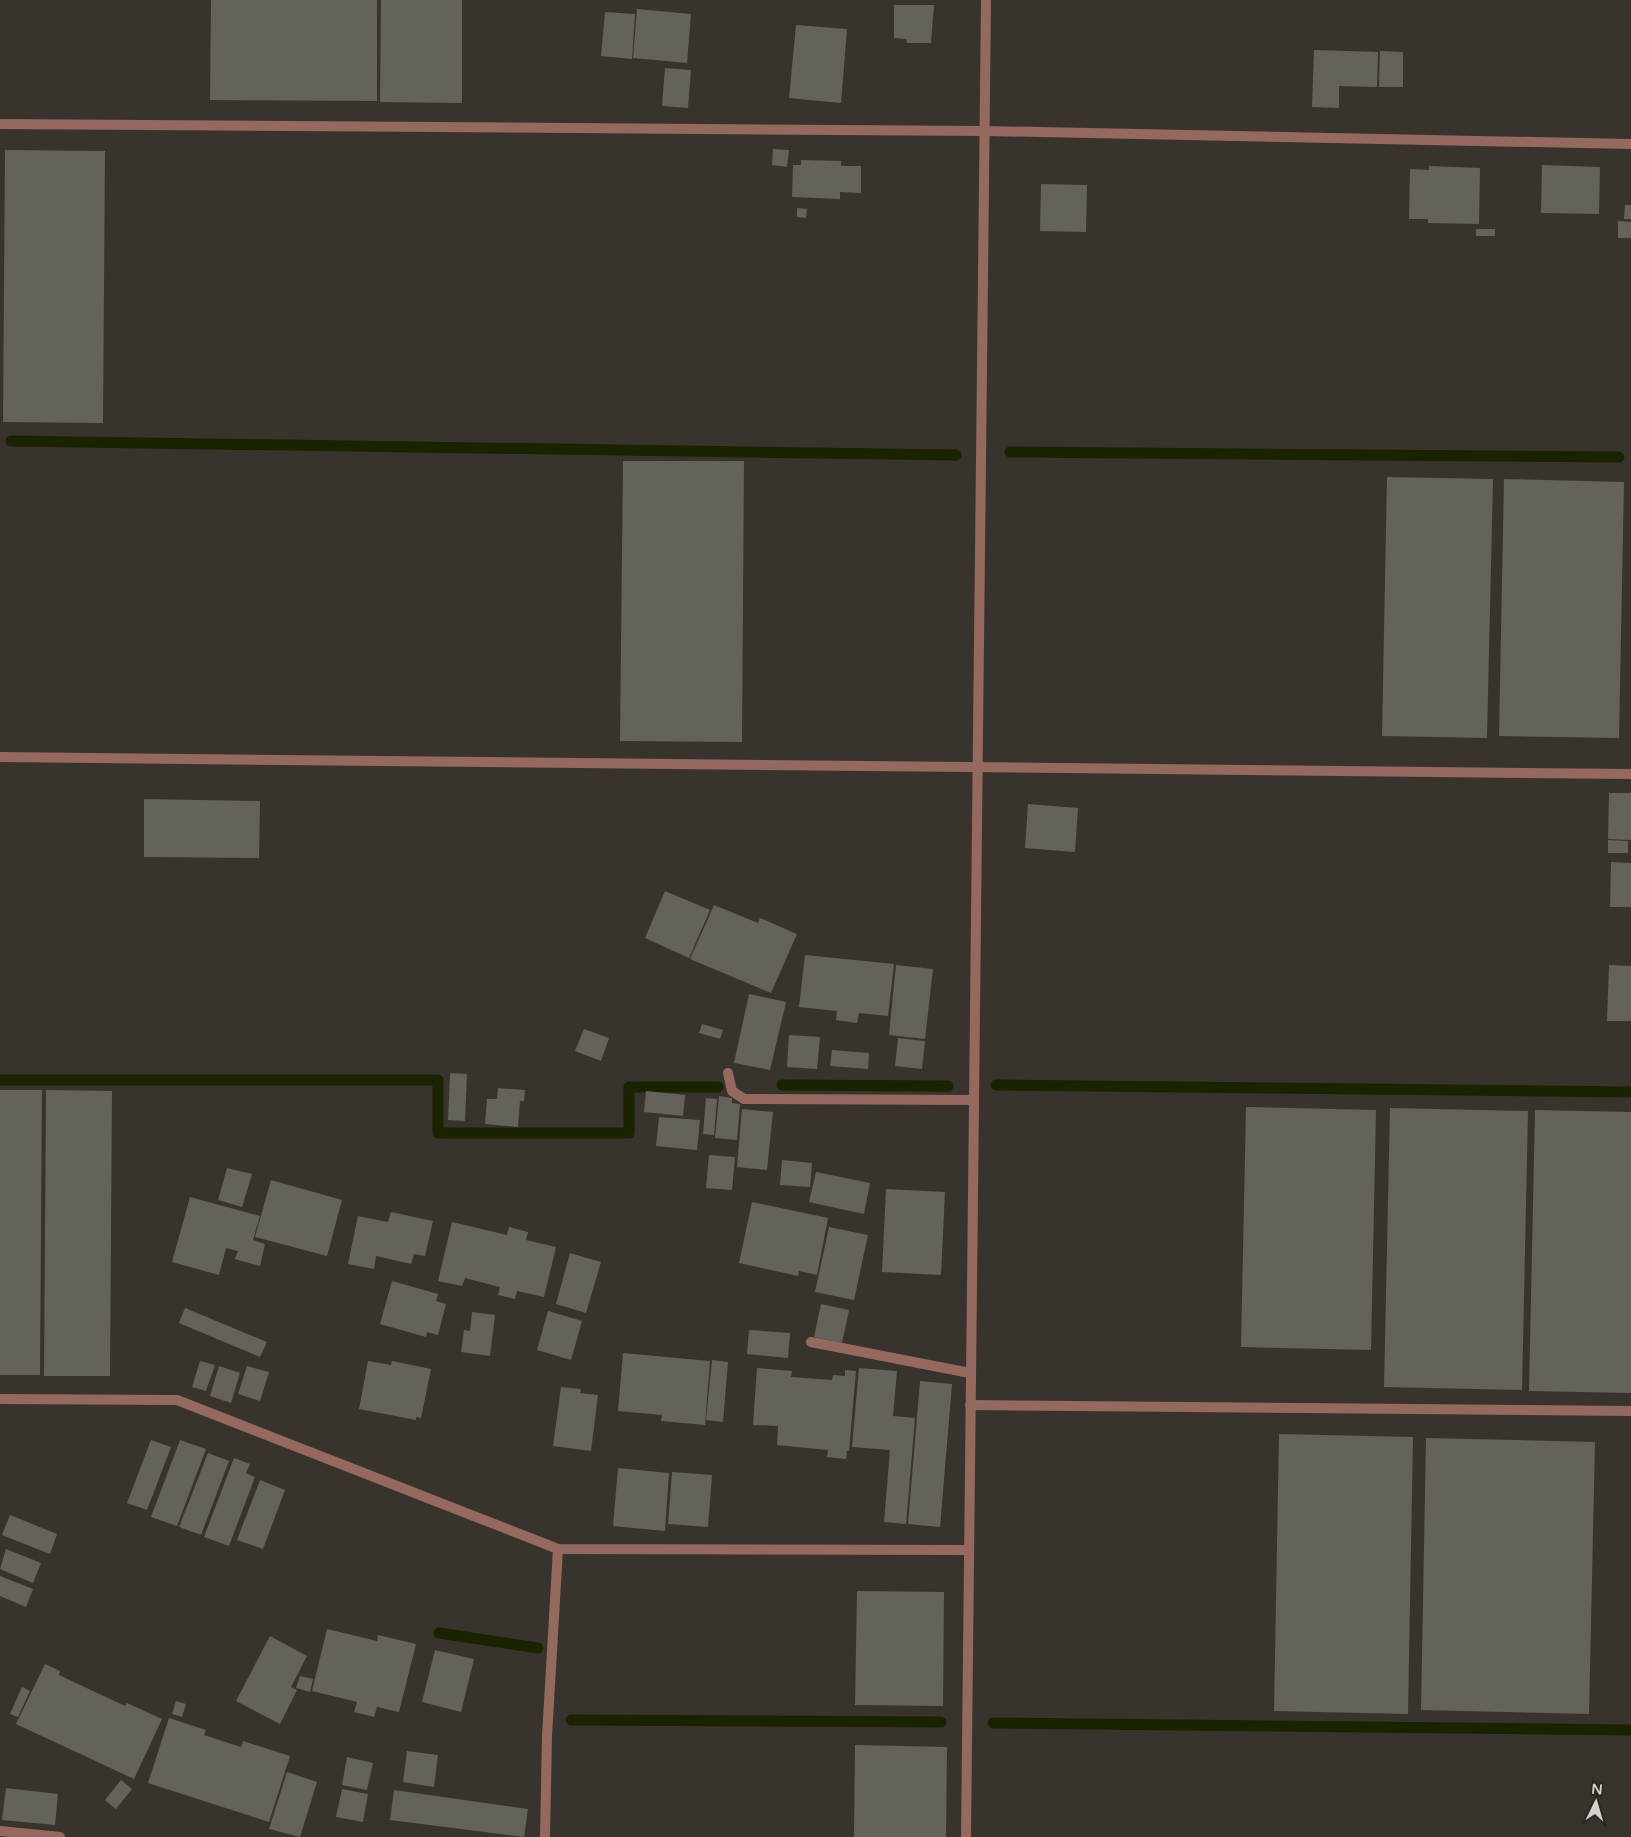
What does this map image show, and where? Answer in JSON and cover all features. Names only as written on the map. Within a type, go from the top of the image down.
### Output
[{"type":"street","points":[[966,1837],[986,0]]},
{"type":"street","points":[[0,124],[985,131],[1631,144]]},
{"type":"street","points":[[0,757],[1631,774]]},
{"type":"street","points":[[728,1074],[732,1091],[744,1099],[973,1100]]},
{"type":"street","points":[[811,1342],[970,1373]]},
{"type":"street","points":[[0,1398],[178,1400],[558,1549],[968,1550]]},
{"type":"street","points":[[970,1405],[1631,1411]]},
{"type":"street","points":[[545,1837],[547,1736],[558,1549]]},
{"type":"street","points":[[0,1831],[60,1837]]},
{"type":"building","points":[[211,0],[377,0],[377,101],[210,100]]},
{"type":"building","points":[[381,0],[462,0],[462,103],[380,102]]},
{"type":"building","points":[[894,5],[934,5],[931,43],[907,43],[906,39],[894,38]]},
{"type":"building","points":[[637,9],[691,14],[687,63],[633,58]]},
{"type":"building","points":[[605,12],[635,14],[632,59],[601,56]]},
{"type":"building","points":[[796,25],[847,29],[841,103],[789,98]]},
{"type":"building","points":[[1314,50],[1378,52],[1377,87],[1339,86],[1339,108],[1312,107]]},
{"type":"building","points":[[1380,51],[1403,52],[1403,87],[1379,87]]},
{"type":"building","points":[[665,68],[691,70],[688,108],[662,106]]},
{"type":"building","points":[[773,149],[789,150],[787,167],[772,165]]},
{"type":"building","points":[[5,150],[105,151],[103,423],[3,422]]},
{"type":"building","points":[[801,160],[841,161],[841,166],[861,166],[861,193],[840,192],[840,199],[792,197],[793,165],[801,165]]},
{"type":"building","points":[[1542,165],[1600,167],[1599,214],[1541,213]]},
{"type":"building","points":[[1429,166],[1480,168],[1479,224],[1428,223],[1428,219],[1409,219],[1410,169],[1429,170]]},
{"type":"building","points":[[1041,184],[1087,185],[1086,232],[1040,231]]},
{"type":"building","points":[[1625,205],[1631,205],[1631,219],[1624,219]]},
{"type":"building","points":[[797,208],[807,209],[806,218],[797,217]]},
{"type":"building","points":[[1618,221],[1631,222],[1631,238],[1618,238]]},
{"type":"building","points":[[1476,229],[1495,229],[1495,236],[1476,236]]},
{"type":"building","points":[[623,461],[744,461],[742,742],[620,741]]},
{"type":"building","points":[[1387,477],[1493,479],[1487,738],[1382,736]]},
{"type":"building","points":[[1504,479],[1624,482],[1619,738],[1499,736]]},
{"type":"building","points":[[1609,793],[1631,793],[1631,840],[1608,839]]},
{"type":"building","points":[[144,799],[260,801],[259,858],[144,857]]},
{"type":"building","points":[[1028,804],[1078,808],[1075,852],[1025,848]]},
{"type":"building","points":[[1608,840],[1628,841],[1628,853],[1608,853]]},
{"type":"building","points":[[1611,862],[1631,863],[1631,907],[1610,907]]},
{"type":"building","points":[[665,891],[710,910],[689,958],[645,938]]},
{"type":"building","points":[[714,905],[758,923],[760,918],[797,934],[771,993],[690,959]]},
{"type":"building","points":[[805,955],[894,964],[888,1016],[859,1013],[857,1023],[836,1020],[837,1011],[799,1007]]},
{"type":"building","points":[[896,965],[933,969],[925,1039],[889,1035]]},
{"type":"building","points":[[1609,965],[1631,966],[1631,1021],[1607,1021]]},
{"type":"building","points":[[749,994],[786,1002],[770,1070],[734,1063]]},
{"type":"building","points":[[702,1024],[723,1030],[720,1039],[699,1033]]},
{"type":"building","points":[[584,1029],[609,1038],[601,1061],[575,1051]]},
{"type":"building","points":[[789,1035],[820,1037],[817,1069],[787,1067]]},
{"type":"building","points":[[898,1038],[925,1041],[922,1069],[895,1066]]},
{"type":"building","points":[[832,1050],[869,1053],[868,1069],[830,1066]]},
{"type":"building","points":[[450,1073],[467,1074],[465,1121],[448,1120]]},
{"type":"building","points":[[498,1088],[525,1090],[524,1101],[520,1101],[518,1127],[485,1124],[487,1099],[497,1099]]},
{"type":"building","points":[[0,1090],[42,1090],[40,1375],[0,1375]]},
{"type":"building","points":[[46,1090],[112,1091],[110,1376],[44,1376]]},
{"type":"building","points":[[646,1091],[685,1095],[683,1116],[644,1112]]},
{"type":"building","points":[[719,1096],[732,1098],[732,1103],[740,1104],[737,1140],[715,1138]]},
{"type":"building","points":[[706,1098],[717,1099],[714,1135],[703,1134]]},
{"type":"building","points":[[1246,1107],[1376,1110],[1371,1350],[1241,1347]]},
{"type":"building","points":[[1390,1108],[1528,1111],[1522,1390],[1384,1387]]},
{"type":"building","points":[[742,1109],[773,1112],[767,1170],[737,1167]]},
{"type":"building","points":[[1535,1110],[1631,1112],[1631,1393],[1529,1391]]},
{"type":"building","points":[[659,1117],[700,1120],[697,1150],[656,1146]]},
{"type":"building","points":[[709,1155],[735,1157],[732,1190],[706,1188]]},
{"type":"building","points":[[782,1160],[812,1163],[810,1187],[780,1185]]},
{"type":"building","points":[[227,1168],[252,1174],[242,1207],[218,1200]]},
{"type":"building","points":[[816,1172],[870,1183],[864,1214],[809,1202]]},
{"type":"building","points":[[271,1180],[342,1200],[327,1256],[255,1237]]},
{"type":"building","points":[[886,1189],[945,1192],[941,1275],[882,1272]]},
{"type":"building","points":[[190,1197],[260,1216],[253,1240],[265,1244],[260,1266],[235,1259],[238,1251],[226,1248],[219,1275],[172,1262]]},
{"type":"building","points":[[752,1202],[828,1218],[817,1275],[799,1271],[798,1276],[739,1263]]},
{"type":"building","points":[[391,1212],[433,1221],[425,1256],[414,1254],[411,1264],[376,1256],[374,1269],[348,1264],[358,1216],[388,1222]]},
{"type":"building","points":[[452,1222],[507,1235],[509,1227],[528,1232],[526,1240],[556,1247],[544,1297],[517,1291],[515,1299],[498,1295],[500,1287],[465,1278],[462,1286],[438,1281]]},
{"type":"building","points":[[829,1227],[868,1235],[854,1300],[815,1292]]},
{"type":"building","points":[[570,1253],[601,1262],[586,1313],[556,1304]]},
{"type":"building","points":[[392,1281],[438,1294],[436,1301],[446,1304],[438,1335],[427,1332],[426,1337],[380,1324]]},
{"type":"building","points":[[821,1304],[849,1310],[842,1343],[814,1337]]},
{"type":"building","points":[[185,1308],[267,1342],[260,1357],[179,1323]]},
{"type":"building","points":[[548,1311],[582,1321],[571,1360],[537,1350]]},
{"type":"building","points":[[472,1312],[495,1315],[490,1356],[461,1352],[464,1330],[470,1331]]},
{"type":"building","points":[[749,1330],[790,1333],[788,1358],[747,1354]]},
{"type":"building","points":[[623,1353],[710,1361],[705,1425],[661,1421],[662,1415],[618,1411]]},
{"type":"building","points":[[712,1360],[728,1362],[723,1422],[706,1420]]},
{"type":"building","points":[[200,1361],[215,1365],[206,1391],[192,1387]]},
{"type":"building","points":[[368,1361],[391,1365],[392,1361],[431,1369],[421,1418],[416,1417],[416,1420],[359,1409]]},
{"type":"building","points":[[219,1366],[240,1373],[231,1403],[210,1396]]},
{"type":"building","points":[[247,1366],[269,1372],[260,1401],[238,1394]]},
{"type":"building","points":[[757,1368],[792,1371],[791,1377],[832,1380],[833,1375],[845,1376],[845,1370],[856,1371],[849,1451],[847,1451],[846,1459],[827,1457],[828,1450],[777,1445],[778,1426],[753,1425]]},
{"type":"building","points":[[859,1368],[897,1371],[893,1416],[915,1418],[906,1524],[884,1522],[890,1450],[852,1447]]},
{"type":"building","points":[[920,1381],[952,1384],[940,1527],[908,1524]]},
{"type":"building","points":[[561,1387],[581,1389],[580,1393],[598,1395],[591,1451],[553,1446]]},
{"type":"building","points":[[1279,1434],[1413,1437],[1408,1714],[1274,1711]]},
{"type":"building","points":[[1426,1438],[1595,1442],[1589,1714],[1421,1710]]},
{"type":"building","points":[[151,1440],[171,1447],[147,1510],[127,1503]]},
{"type":"building","points":[[180,1440],[206,1449],[177,1526],[151,1517]]},
{"type":"building","points":[[208,1453],[229,1461],[201,1535],[179,1527]]},
{"type":"building","points":[[234,1458],[250,1464],[246,1473],[255,1477],[229,1546],[204,1537]]},
{"type":"building","points":[[618,1468],[669,1473],[665,1531],[613,1526]]},
{"type":"building","points":[[672,1472],[712,1475],[708,1527],[668,1524]]},
{"type":"building","points":[[260,1480],[285,1490],[263,1549],[237,1540]]},
{"type":"building","points":[[10,1515],[57,1534],[50,1554],[2,1535]]},
{"type":"building","points":[[6,1549],[41,1563],[33,1583],[0,1569]]},
{"type":"building","points":[[0,1576],[33,1589],[26,1607],[0,1596]]},
{"type":"building","points":[[857,1591],[944,1592],[943,1706],[855,1705]]},
{"type":"building","points":[[327,1629],[377,1641],[378,1635],[416,1644],[399,1712],[377,1707],[374,1717],[354,1712],[357,1702],[312,1691]]},
{"type":"building","points":[[270,1636],[307,1656],[291,1687],[297,1690],[280,1724],[236,1701]]},
{"type":"building","points":[[435,1650],[474,1659],[461,1712],[422,1702]]},
{"type":"building","points":[[45,1664],[60,1671],[59,1675],[125,1706],[127,1703],[162,1719],[134,1779],[16,1724]]},
{"type":"building","points":[[300,1676],[313,1679],[310,1692],[296,1688]]},
{"type":"building","points":[[22,1687],[30,1691],[18,1717],[10,1714]]},
{"type":"building","points":[[176,1701],[186,1704],[182,1717],[172,1714]]},
{"type":"building","points":[[169,1718],[206,1730],[204,1735],[241,1747],[243,1741],[290,1756],[269,1822],[148,1783]]},
{"type":"building","points":[[855,1745],[947,1747],[946,1837],[854,1837]]},
{"type":"building","points":[[407,1751],[438,1755],[434,1787],[403,1782]]},
{"type":"building","points":[[347,1757],[373,1763],[367,1790],[342,1785]]},
{"type":"building","points":[[287,1772],[317,1782],[300,1837],[269,1829]]},
{"type":"building","points":[[121,1780],[132,1789],[116,1809],[105,1800]]},
{"type":"building","points":[[6,1788],[58,1794],[55,1825],[2,1820]]},
{"type":"building","points":[[342,1789],[368,1794],[363,1822],[336,1817]]},
{"type":"building","points":[[394,1790],[528,1809],[524,1837],[390,1820]]},
{"type":"waterway","points":[[11,441],[956,455]]},
{"type":"waterway","points":[[1010,452],[1619,457]]},
{"type":"waterway","points":[[0,1080],[438,1080],[438,1133],[629,1133],[629,1087],[718,1087]]},
{"type":"waterway","points":[[782,1085],[948,1086]]},
{"type":"waterway","points":[[996,1085],[1631,1092]]},
{"type":"waterway","points":[[439,1633],[538,1648]]},
{"type":"waterway","points":[[571,1720],[941,1722]]},
{"type":"waterway","points":[[993,1723],[1631,1730]]}]
